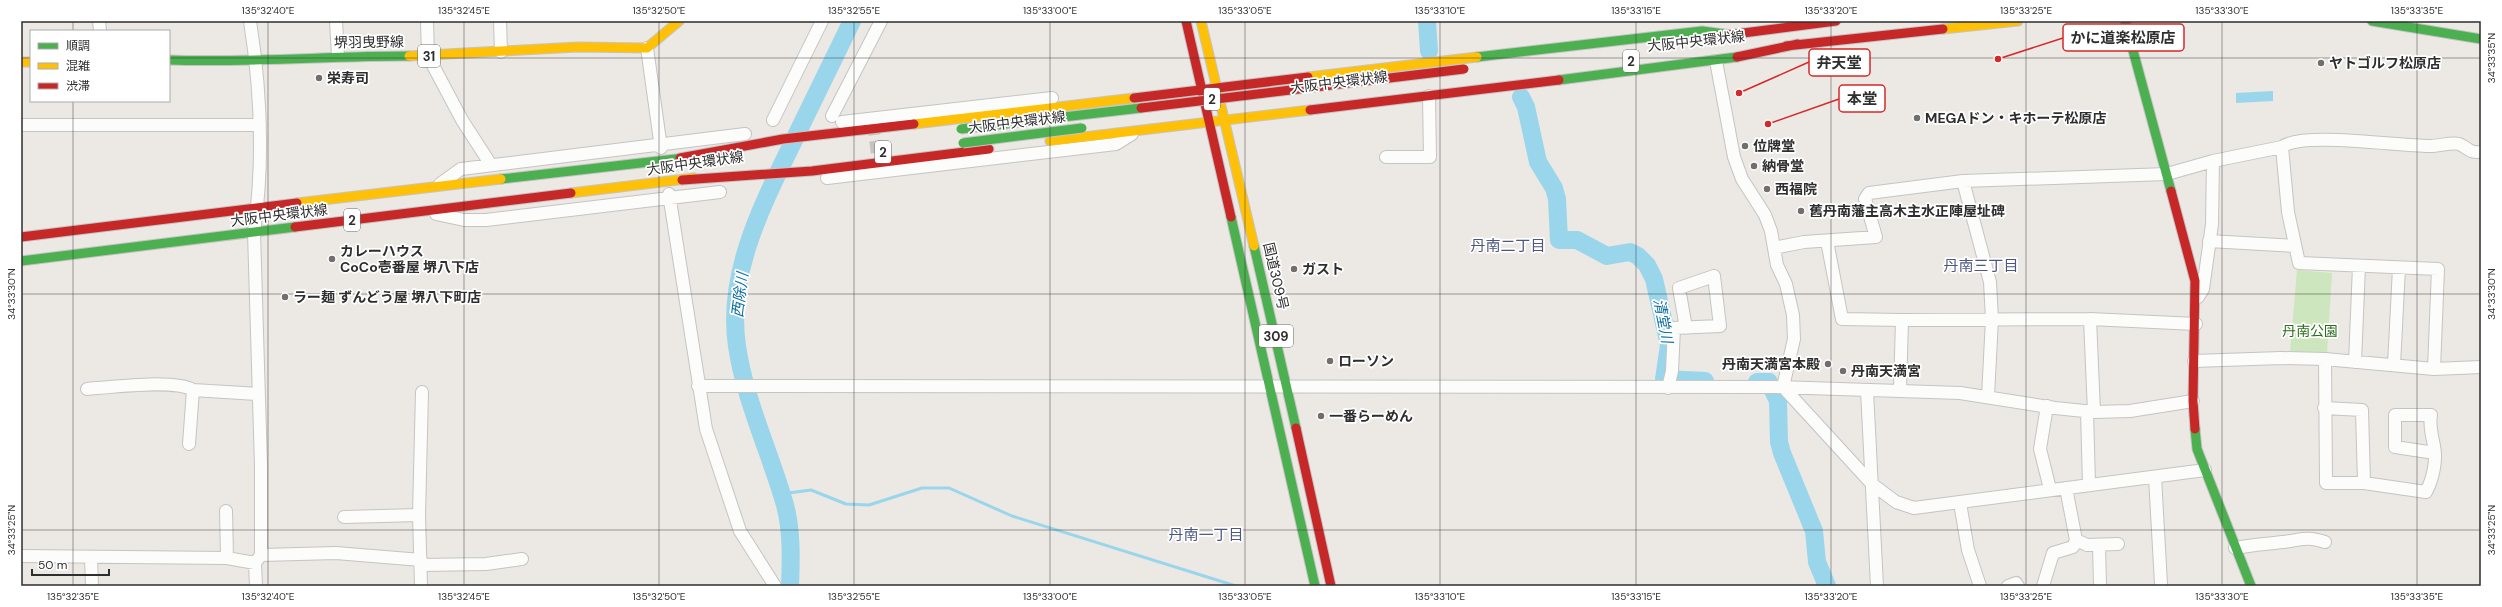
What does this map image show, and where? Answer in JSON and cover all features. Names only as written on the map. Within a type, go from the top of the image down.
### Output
[{"type":"main road","points":[[647,48],[679,21]]},
{"type":"main road","name":"309","points":[[1186,21],[1211,123],[1315,586]]},
{"type":"main road","name":"国道309号","points":[[1201,21],[1288,387],[1331,586]]},
{"type":"main road","name":"大阪中央環状線","points":[[1541,60],[1836,21]]},
{"type":"main road","name":"大阪中央環状線","points":[[1566,69],[2018,21]]},
{"type":"main road","points":[[2125,21],[2195,281],[2196,324],[2193,401],[2197,449],[2251,586]]},
{"type":"main road","points":[[2372,21],[2481,40]]},
{"type":"main road","points":[[680,158],[766,142],[816,135],[1202,89],[1688,27],[1702,31],[1732,35]]},
{"type":"main road","points":[[752,172],[800,172],[1211,123],[1716,61],[1798,44]]},
{"type":"main road","name":"堺羽曳野線","points":[[170,60],[206,63],[338,56],[428,56],[578,47],[647,48]]},
{"type":"main road","name":"大阪中央環状線","points":[[957,129],[1467,69]]},
{"type":"main road","points":[[1488,78],[1504,77]]},
{"type":"main road","name":"大阪中央環状線","points":[[1367,93],[1450,83]]},
{"type":"main road","name":"2","points":[[1199,113],[1228,109]]},
{"type":"main road","name":"大阪中央環状線","points":[[21,261],[752,172],[804,162],[1162,118]]},
{"type":"main road","name":"大阪中央環状線","points":[[21,237],[680,158],[776,150]]},
{"type":"street","points":[[250,21],[256,60],[260,125],[258,209],[254,232],[258,394],[262,466],[256,586]]},
{"type":"street","points":[[336,21],[338,56]]},
{"type":"street","points":[[427,21],[428,56],[462,120],[491,165]]},
{"type":"street","points":[[500,21],[501,52]]},
{"type":"street","points":[[773,120],[822,21]]},
{"type":"street","points":[[881,21],[837,119],[1083,94],[1113,100]]},
{"type":"street","points":[[647,48],[661,146]]},
{"type":"street","points":[[1716,61],[1734,157],[1742,179],[1765,215],[1777,265],[1786,284],[1793,314],[1794,333],[1775,387]]},
{"type":"street","points":[[1386,158],[1430,157],[1429,96]]},
{"type":"street","points":[[21,125],[260,125]]},
{"type":"street","points":[[819,179],[1116,144],[1136,131]]},
{"type":"street","points":[[438,186],[461,168],[661,146],[745,134]]},
{"type":"street","points":[[1774,248],[1876,236],[1865,199],[1869,193],[1963,181],[2167,174],[2213,160],[2303,142],[2324,141],[2431,146],[2458,144],[2472,153],[2481,152]]},
{"type":"street","points":[[2282,147],[2288,212],[2299,263],[2438,269],[2434,369]]},
{"type":"street","points":[[2196,300],[2203,288],[2209,241],[2213,160]]},
{"type":"street","points":[[1963,181],[1989,275],[1992,320],[1988,396]]},
{"type":"street","points":[[422,212],[464,220],[486,220],[669,196],[720,192]]},
{"type":"street","points":[[669,196],[706,429],[740,531],[771,583]]},
{"type":"street","points":[[1827,241],[1842,319],[2090,319],[2196,324]]},
{"type":"street","points":[[2209,241],[2295,246]]},
{"type":"street","points":[[2355,362],[2359,266]]},
{"type":"street","points":[[2394,365],[2399,268]]},
{"type":"street","points":[[1668,386],[1672,371],[1674,328],[1686,328],[1720,326],[1714,276],[1679,288],[1686,328]]},
{"type":"street","points":[[2090,319],[2091,411],[2087,451],[2090,485]]},
{"type":"street","points":[[1900,391],[1902,320]]},
{"type":"street","points":[[2194,361],[2281,358],[2325,359],[2434,369],[2481,367]]},
{"type":"street","points":[[2325,359],[2324,408],[2326,483],[2364,483],[2426,492],[2431,479],[2434,453]]},
{"type":"street","points":[[87,390],[118,386],[176,385],[187,386],[193,390],[258,394]]},
{"type":"street","points":[[698,386],[1775,387],[1900,391],[1988,396],[2047,406],[2091,411],[2130,411],[2193,401]]},
{"type":"street","points":[[1775,387],[1872,484],[1896,502],[1914,508],[1960,503],[2050,489],[2205,470]]},
{"type":"street","points":[[189,444],[193,390]]},
{"type":"street","points":[[1867,390],[1877,586]]},
{"type":"street","points":[[422,392],[419,515],[422,586]]},
{"type":"street","points":[[2047,406],[2040,449],[2050,489]]},
{"type":"street","points":[[2324,408],[2362,410],[2364,483]]},
{"type":"street","points":[[2155,476],[2161,584]]},
{"type":"street","points":[[2043,586],[2054,553],[2073,547],[2076,540],[2066,488]]},
{"type":"street","points":[[1960,503],[1968,550],[1980,586]]},
{"type":"street","points":[[226,510],[228,558]]},
{"type":"street","points":[[344,517],[419,515]]},
{"type":"street","points":[[2235,548],[2283,542],[2302,537],[2310,537],[2325,542]]},
{"type":"street","points":[[2076,540],[2087,545],[2118,544]]},
{"type":"street","points":[[2099,544],[2100,586]]},
{"type":"street","points":[[21,556],[258,559],[336,553],[421,563],[486,564],[522,559]]},
{"type":"street","points":[[92,557],[92,586]]},
{"type":"street","points":[[2008,586],[2016,583],[2018,586]]},
{"type":"green space","name":"丹南公園","points":[[2297,270],[2332,273],[2327,353],[2290,352]]},
{"type":"water","points":[[2273,91],[2273,101],[2236,103],[2236,93]]},
{"type":"waterway","name":"西除川","points":[[790,586],[791,566],[789,525],[779,485],[752,407],[741,366],[737,346],[735,318],[737,291],[742,265],[760,212],[852,21]]},
{"type":"waterway","name":"清堂川","points":[[1427,21],[1429,51]]},
{"type":"waterway","name":"清堂川","points":[[1521,97],[1526,107],[1538,162],[1554,188],[1557,199],[1559,240],[1577,240],[1607,256],[1630,252],[1638,256],[1647,265],[1654,279],[1669,345],[1664,379],[1705,381]]},
{"type":"waterway","name":"清堂川","points":[[1757,382],[1769,382],[1778,401],[1779,442],[1782,453],[1814,531],[1817,562],[1827,586]]},
{"type":"waterway","points":[[781,494],[811,490],[846,504],[869,505],[922,488],[949,488],[1012,516],[1236,586]]},
{"type":"tunnel","points":[[873,123],[879,170]]},
{"type":"traffic: fast","points":[[2125,21],[2171,191]]},
{"type":"traffic: fast","points":[[2372,21],[2481,39]]},
{"type":"traffic: fast","points":[[1477,57],[1702,31],[1732,35]]},
{"type":"traffic: fast","points":[[170,60],[229,61],[409,56]]},
{"type":"traffic: fast","points":[[1559,80],[1737,57]]},
{"type":"traffic: fast","points":[[961,129],[1141,108]]},
{"type":"traffic: fast","points":[[963,143],[1082,128]]},
{"type":"traffic: fast","points":[[501,179],[693,157]]},
{"type":"traffic: fast","points":[[1231,217],[1315,586]]},
{"type":"traffic: fast","points":[[21,261],[295,227]]},
{"type":"traffic: fast","points":[[1254,246],[1296,428]]},
{"type":"traffic: fast","points":[[2195,429],[2197,449],[2251,586]]},
{"type":"traffic: slow","points":[[409,56],[578,47],[647,48],[679,21]]},
{"type":"traffic: slow","points":[[1201,21],[1254,246]]},
{"type":"traffic: slow","points":[[1943,29],[2018,21]]},
{"type":"traffic: slow","points":[[1308,77],[1477,57]]},
{"type":"traffic: slow","points":[[21,62],[30,62]]},
{"type":"traffic: slow","points":[[914,124],[1134,98]]},
{"type":"traffic: slow","points":[[1050,141],[1310,110]]},
{"type":"traffic: slow","points":[[571,193],[694,178]]},
{"type":"traffic: slow","points":[[297,203],[501,179]]},
{"type":"traffic: jam","points":[[1186,21],[1231,217]]},
{"type":"traffic: jam","points":[[1720,36],[1836,21]]},
{"type":"traffic: jam","points":[[1786,46],[1943,29]]},
{"type":"traffic: jam","points":[[1737,57],[1798,44]]},
{"type":"traffic: jam","points":[[1141,108],[1464,69]]},
{"type":"traffic: jam","points":[[1134,98],[1308,77]]},
{"type":"traffic: jam","points":[[1310,110],[1559,80]]},
{"type":"traffic: jam","points":[[680,158],[783,139],[914,124]]},
{"type":"traffic: jam","points":[[682,180],[812,171],[989,149]]},
{"type":"traffic: jam","points":[[2171,191],[2195,281],[2193,401],[2195,429]]},
{"type":"traffic: jam","points":[[295,227],[571,193]]},
{"type":"traffic: jam","points":[[21,237],[297,203]]},
{"type":"traffic: jam","points":[[1296,428],[1331,586]]},
{"type":"place","name":"かに道楽松原店","points":[[1998,59]]},
{"type":"place","name":"ヤトゴルフ松原店","points":[[2321,63]]},
{"type":"place","name":"栄寿司","points":[[319,78]]},
{"type":"place","name":"弁天堂","points":[[1739,93]]},
{"type":"place","name":"MEGAドン・キホーテ松原店","points":[[1917,118]]},
{"type":"place","name":"本堂","points":[[1768,124]]},
{"type":"place","name":"位牌堂","points":[[1745,146]]},
{"type":"place","name":"納骨堂","points":[[1754,166]]},
{"type":"place","name":"西福院","points":[[1767,189]]},
{"type":"place","name":"舊丹南藩主高木主水正陣屋址碑","points":[[1801,211]]},
{"type":"place","name":"カレーハウス CoCo壱番屋 堺八下店","points":[[332,259]]},
{"type":"place","name":"ガスト","points":[[1294,269]]},
{"type":"place","name":"ラー麺 ずんどう屋 堺八下町店","points":[[285,297]]},
{"type":"place","name":"ローソン","points":[[1330,361]]},
{"type":"place","name":"丹南天満宮本殿","points":[[1828,364]]},
{"type":"place","name":"丹南天満宮","points":[[1843,371]]},
{"type":"place","name":"一番らーめん","points":[[1321,416]]},
{"type":"district","name":"丹南二丁目","points":[[1508,246]]},
{"type":"district","name":"丹南三丁目","points":[[1981,266]]},
{"type":"district","name":"丹南一丁目","points":[[1206,535]]}]
